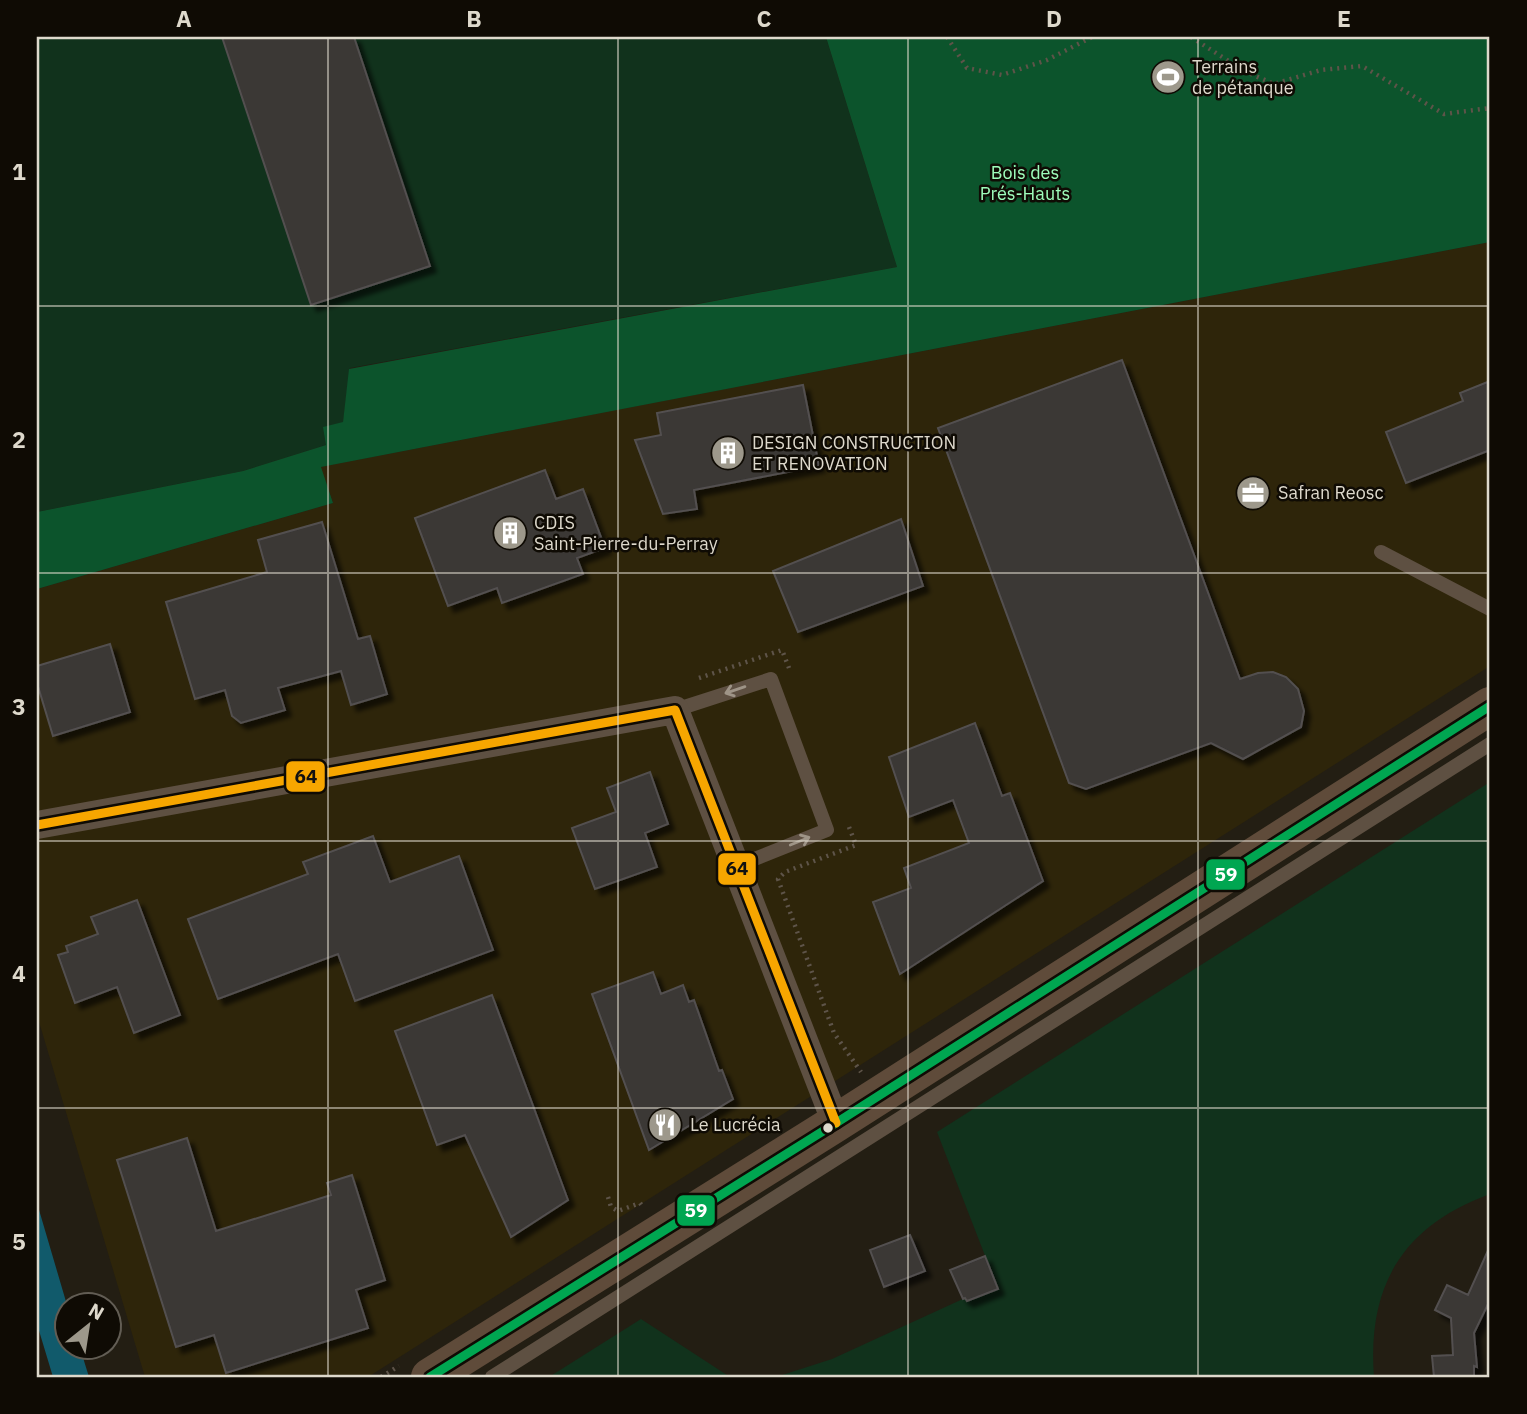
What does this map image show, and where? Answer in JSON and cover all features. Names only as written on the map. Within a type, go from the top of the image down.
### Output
[{"type":"street","points":[[430,1377],[836,1123],[1490,706]]},
{"type":"street","points":[[37,825],[675,710],[836,1123]]},
{"type":"lane","points":[[1381,552],[1490,609]]},
{"type":"lane","points":[[675,710],[771,679],[827,831],[737,866]]},
{"type":"lane","points":[[492,1377],[1490,744]]},
{"type":"path","points":[[947,37],[968,68],[1002,75],[1047,60],[1092,37]]},
{"type":"path","points":[[1191,37],[1244,71],[1274,84],[1321,69],[1362,66],[1444,114],[1490,108]]},
{"type":"path","points":[[608,1197],[611,1207],[618,1211],[640,1203],[645,1210]]},
{"type":"shaded area","points":[[1490,242],[1490,666],[368,1377],[145,1377],[122,1292],[120,1292],[37,1015],[37,589],[333,503],[320,467]]},
{"type":"green space","points":[[37,37],[826,37],[897,267],[350,368],[343,423],[326,445],[243,471],[37,512]]},
{"type":"green space","name":"Bois des Prés-Hauts","points":[[826,37],[1490,37],[1490,242],[321,467],[333,503],[37,589],[37,512],[243,471],[326,445],[323,427],[343,422],[349,369],[897,267]]},
{"type":"green space","points":[[1490,782],[1490,1194],[1460,1207],[1434,1223],[1413,1242],[1397,1263],[1385,1287],[1377,1314],[1373,1344],[1374,1377],[776,1377],[832,1359],[965,1298],[967,1301],[998,1289],[937,1132]]},
{"type":"green space","points":[[641,1319],[730,1377],[549,1377]]},
{"type":"water","points":[[37,1203],[63,1292],[52,1292],[52,1362],[84,1362],[89,1377],[53,1377],[37,1324]]},
{"type":"building","points":[[222,37],[354,37],[430,266],[311,305]]},
{"type":"building","points":[[1122,360],[1240,679],[1258,673],[1273,672],[1286,677],[1298,689],[1304,711],[1301,727],[1243,759],[1211,743],[1086,789],[1069,783],[938,428]]},
{"type":"building","points":[[1490,381],[1490,450],[1406,483],[1386,432],[1463,401],[1460,393]]},
{"type":"building","name":"DESIGN CONSTRUCTION ET RENOVATION","points":[[803,385],[819,466],[694,490],[697,509],[663,514],[635,440],[661,435],[657,413]]},
{"type":"building","name":"CDIS Saint-Pierre-du-Perray","points":[[545,470],[556,499],[583,489],[605,548],[577,558],[583,574],[502,603],[497,588],[448,606],[415,518]]},
{"type":"building","points":[[901,519],[923,586],[798,632],[773,571]]},
{"type":"building","points":[[322,522],[358,639],[370,636],[387,694],[351,705],[341,671],[278,688],[285,710],[241,723],[232,716],[225,690],[195,699],[166,602],[267,572],[258,540]]},
{"type":"building","points":[[110,644],[130,712],[53,736],[37,683],[37,666]]},
{"type":"building","points":[[975,723],[1002,796],[1010,793],[1043,881],[900,974],[873,902],[911,888],[904,868],[969,843],[953,800],[909,817],[889,757]]},
{"type":"building","points":[[650,772],[668,824],[645,833],[657,867],[595,889],[572,828],[616,812],[607,788]]},
{"type":"building","points":[[373,836],[390,882],[459,856],[493,950],[355,1001],[338,954],[218,999],[188,919],[308,874],[303,862]]},
{"type":"building","points":[[137,900],[180,1015],[134,1033],[117,987],[75,1003],[58,955],[68,952],[66,946],[98,934],[91,917]]},
{"type":"building","points":[[653,972],[661,994],[683,985],[689,1002],[694,1000],[719,1071],[722,1070],[733,1099],[649,1150],[592,994]]},
{"type":"building","points":[[492,995],[568,1200],[511,1237],[465,1135],[437,1145],[395,1031]]},
{"type":"building","points":[[187,1138],[216,1231],[331,1195],[327,1183],[352,1175],[385,1280],[356,1290],[368,1328],[226,1373],[214,1335],[176,1347],[117,1160]]},
{"type":"building","points":[[910,1235],[925,1271],[884,1287],[870,1250]]},
{"type":"building","points":[[1490,1246],[1490,1300],[1474,1333],[1477,1367],[1474,1366],[1474,1377],[1434,1377],[1432,1356],[1453,1355],[1451,1318],[1435,1310],[1447,1285],[1468,1295]]},
{"type":"building","points":[[985,1256],[998,1289],[967,1301],[963,1299],[950,1270]]},
{"type":"transit line","name":"59","points":[[430,1377],[836,1123],[1490,706]]},
{"type":"transit line","name":"64","points":[[37,825],[675,710],[836,1123]]},
{"type":"place","name":"Terrains de pétanque","points":[[1168,77]]},
{"type":"place","name":"DESIGN CONSTRUCTION ET RENOVATION","points":[[728,453]]},
{"type":"place","name":"Safran Reosc","points":[[1253,493]]},
{"type":"place","name":"CDIS Saint-Pierre-du-Perray","points":[[510,533]]},
{"type":"place","name":"Le Lucrécia","points":[[665,1125]]}]
